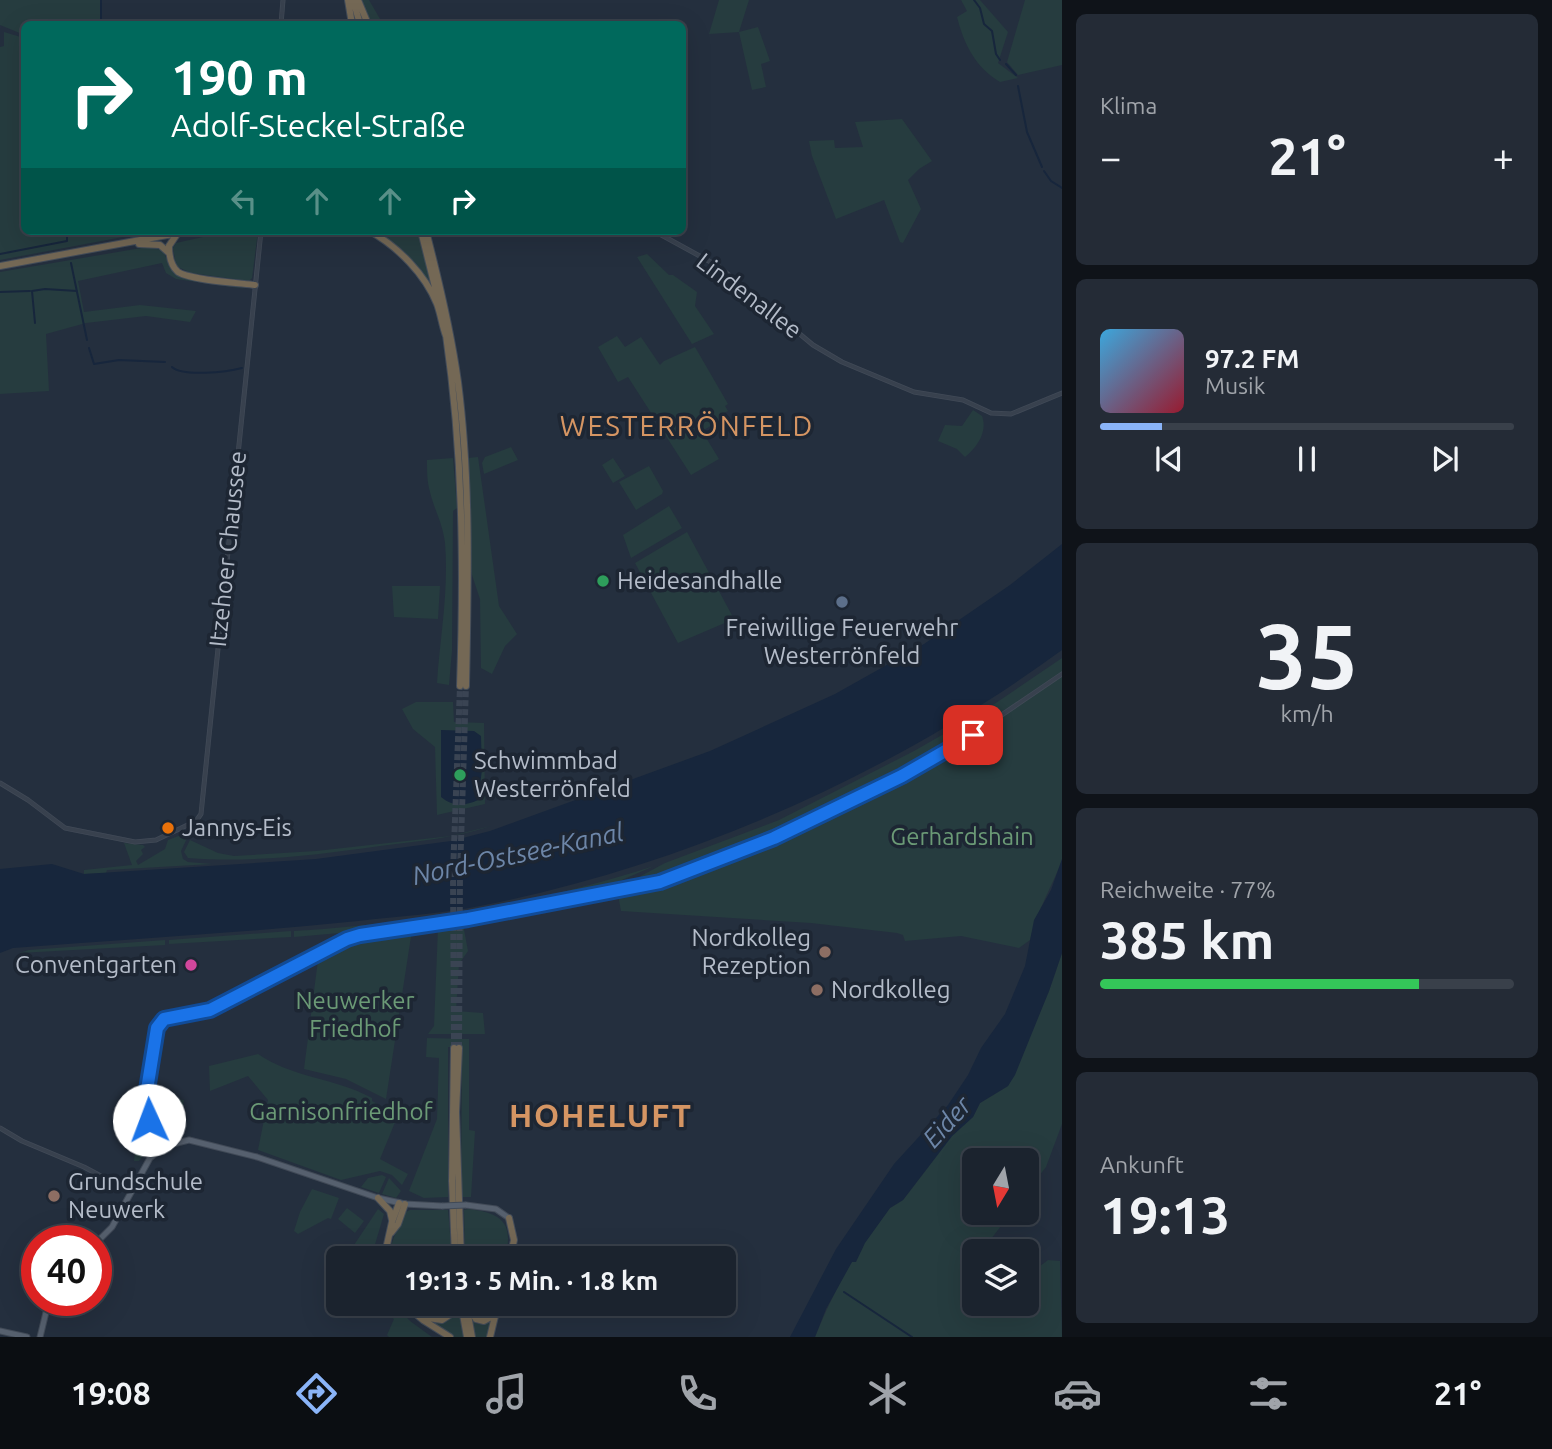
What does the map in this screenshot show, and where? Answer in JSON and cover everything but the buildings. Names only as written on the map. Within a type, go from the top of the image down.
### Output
[{"type":"highway","points":[[352,21],[354,0]]},
{"type":"highway","points":[[354,0],[364,21]]},
{"type":"highway","points":[[151,238],[155,235]]},
{"type":"highway","points":[[2,265],[164,235]]},
{"type":"highway","points":[[175,235],[170,243],[169,253],[175,268],[185,275],[255,285]]},
{"type":"highway","points":[[376,235],[393,246],[419,275],[437,306],[446,336]]},
{"type":"highway","points":[[425,235],[450,335],[464,445],[468,561],[463,686],[459,446],[446,336],[425,235]]},
{"type":"highway","points":[[129,242],[157,244],[169,253]]},
{"type":"highway","points":[[455,1246],[452,1181],[456,1048],[461,1246]]},
{"type":"highway","points":[[378,1198],[390,1211],[392,1222],[387,1246]]},
{"type":"highway","points":[[392,1222],[402,1204]]},
{"type":"highway","points":[[391,1233],[401,1219],[402,1204]]},
{"type":"highway","points":[[509,1218],[514,1240],[513,1246]]},
{"type":"highway","points":[[419,1316],[450,1337]]},
{"type":"highway","points":[[420,1316],[430,1320],[442,1320],[448,1316]]},
{"type":"highway","points":[[466,1316],[470,1337]]},
{"type":"highway","points":[[473,1316],[484,1321],[491,1316]]},
{"type":"highway","points":[[490,1337],[494,1316]]},
{"type":"main road","points":[[112,1227],[150,1158],[165,1146],[189,1140],[212,1144],[402,1204],[466,1205],[496,1209],[509,1218]]},
{"type":"main road","points":[[40,1337],[45,1316]]},
{"type":"main road","points":[[0,1331],[27,1337]]},
{"type":"street","points":[[281,21],[283,0]]},
{"type":"street","name":"Itzehoer Chaussee","points":[[0,783],[65,828],[135,842],[156,840],[195,821],[202,810],[261,235]]},
{"type":"street","name":"Lindenallee","points":[[661,235],[718,266],[813,345],[842,362],[914,391],[964,400],[991,414],[1004,415],[1019,412],[1062,393]]},
{"type":"street","points":[[165,1146],[149,1120],[145,1102],[157,1028],[162,1020],[210,1010],[347,939],[660,882],[724,859],[774,838],[913,770],[966,739],[1062,674]]},
{"type":"street","points":[[0,1128],[131,1192]]},
{"type":"green space","points":[[0,0],[100,0],[100,21],[21,21],[21,34],[0,25]]},
{"type":"green space","points":[[362,0],[369,0],[381,21],[369,21]]},
{"type":"green space","points":[[719,0],[749,0],[739,32],[709,34]]},
{"type":"green space","points":[[961,0],[980,0],[1008,32],[998,63],[1018,78],[1000,82],[977,62],[963,36],[957,17],[967,11]]},
{"type":"green space","points":[[1025,0],[1062,0],[1062,65],[1018,75],[1007,62]]},
{"type":"green space","points":[[758,27],[770,61],[761,64],[766,87],[752,90],[739,32]]},
{"type":"green space","points":[[4,32],[21,37],[21,235],[134,235],[0,260],[0,47],[4,46]]},
{"type":"green space","points":[[902,119],[932,161],[908,180],[921,209],[903,243],[900,242],[884,200],[836,219],[809,141],[834,140],[835,148],[863,147],[855,122]]},
{"type":"green space","points":[[212,235],[257,235],[252,278],[249,281],[191,273],[176,266],[173,248],[176,243]]},
{"type":"green space","points":[[378,235],[418,235],[436,299],[424,278]]},
{"type":"green space","points":[[147,247],[162,250],[171,269],[177,274],[246,289],[176,279],[166,273],[162,263],[78,281],[84,312],[140,305],[196,311],[190,322],[146,316],[86,323],[46,334],[49,391],[0,394],[0,272]]},
{"type":"green space","points":[[647,254],[669,275],[697,292],[695,306],[714,334],[692,344],[637,257]]},
{"type":"green space","points":[[617,336],[625,347],[641,337],[660,365],[695,347],[728,404],[725,406],[728,411],[724,413],[726,417],[702,431],[719,459],[691,475],[628,377],[618,382],[598,347]]},
{"type":"green space","points":[[973,410],[982,416],[984,428],[974,449],[965,457],[957,449],[938,441],[945,425],[962,426]]},
{"type":"green space","points":[[511,447],[518,460],[484,474],[482,463],[485,457]]},
{"type":"green space","points":[[478,457],[499,606],[517,634],[505,646],[492,674],[481,668],[480,599],[471,572],[468,458]]},
{"type":"green space","points":[[453,458],[457,508],[453,511],[452,651],[449,685],[437,683],[446,561],[444,536],[429,488],[427,460]]},
{"type":"green space","points":[[613,458],[625,476],[613,483],[602,465]]},
{"type":"green space","points":[[649,466],[663,491],[636,510],[619,482]]},
{"type":"green space","points":[[669,506],[682,528],[631,558],[623,535]]},
{"type":"green space","points":[[687,532],[734,619],[678,643],[635,563]]},
{"type":"green space","points":[[392,586],[440,586],[438,619],[394,617]]},
{"type":"green space","name":"Gerhardshain","points":[[1062,658],[1062,860],[1036,919],[1030,940],[1019,948],[961,936],[905,941],[903,935],[897,933],[811,923],[621,911],[618,895],[642,889],[639,877],[665,863],[779,820],[914,751],[984,711]]},
{"type":"green space","name":"Schwimmbad Westerrönfeld","points":[[416,702],[453,702],[454,722],[484,723],[485,804],[437,815],[435,747],[413,729],[402,709]]},
{"type":"green space","points":[[181,835],[188,836],[181,851],[183,859],[188,862],[212,864],[107,870],[106,873],[84,874],[84,870],[132,865],[124,843],[145,847],[141,850],[143,854],[136,861],[138,865],[165,849],[168,840]]},
{"type":"green space","points":[[449,836],[332,852],[236,860],[188,858],[184,852],[190,840],[218,853],[234,856],[316,851]]},
{"type":"green space","points":[[654,866],[615,883],[615,886],[351,932],[294,937],[294,931],[385,923],[476,910],[566,891]]},
{"type":"green space","points":[[463,924],[468,951],[459,964],[456,1011],[483,1013],[485,1034],[428,1034],[434,1026],[438,928]]},
{"type":"green space","name":"Neuwerker Friedhof","points":[[412,930],[386,1099],[346,1079],[304,1069],[318,960],[357,940]]},
{"type":"green space","points":[[291,931],[291,937],[169,944],[169,940]]},
{"type":"green space","points":[[165,940],[165,945],[19,953],[29,950]]},
{"type":"green space","points":[[1062,953],[1062,1124],[1046,1167],[1040,1175],[1040,1148],[962,1148],[962,1225],[1002,1225],[991,1239],[962,1239],[962,1316],[1039,1316],[1039,1267],[1048,1260],[1060,1261],[1062,1337],[815,1337],[849,1266],[890,1208],[903,1200],[952,1136],[973,1117],[980,1103],[1008,1086],[1049,991]]},
{"type":"green space","points":[[427,1038],[469,1039],[469,1130],[475,1131],[471,1197],[461,1197],[462,1047],[448,1047],[448,1197],[424,1198],[409,1191],[437,1119],[439,1058],[426,1057]]},
{"type":"green space","name":"Garnisonfriedhof","points":[[258,1054],[285,1068],[358,1091],[398,1115],[380,1159],[408,1174],[402,1185],[392,1175],[380,1171],[341,1180],[258,1150],[268,1100],[248,1076],[210,1091],[209,1066]]},
{"type":"green space","points":[[149,1095],[184,1100],[178,1134],[163,1134],[155,1126],[149,1112]]},
{"type":"green space","points":[[147,1124],[155,1140],[139,1161],[134,1161],[137,1133]]},
{"type":"green space","points":[[382,1175],[386,1177],[379,1193],[361,1187],[368,1178]]},
{"type":"green space","points":[[389,1178],[401,1191],[396,1198],[382,1194]]},
{"type":"green space","points":[[312,1189],[339,1198],[331,1219],[328,1218],[298,1234],[294,1231]]},
{"type":"green space","points":[[347,1208],[364,1221],[355,1233],[338,1219]]},
{"type":"green space","points":[[378,1209],[384,1214],[375,1246],[353,1246]]},
{"type":"green space","points":[[448,1210],[451,1246],[391,1246],[406,1212]]},
{"type":"green space","points":[[464,1210],[481,1211],[498,1217],[507,1229],[507,1246],[465,1246]]},
{"type":"green space","points":[[390,1316],[405,1316],[432,1337],[389,1337],[387,1335],[394,1319]]},
{"type":"green space","points":[[447,1316],[461,1316],[466,1337],[452,1337],[431,1322],[441,1322]]},
{"type":"green space","points":[[471,1318],[477,1324],[486,1323],[493,1318],[488,1337],[475,1337]]},
{"type":"water","name":"Nord-Ostsee-Kanal","points":[[1062,544],[1062,650],[928,737],[858,775],[785,810],[710,840],[635,866],[558,888],[465,909],[272,929],[13,948],[0,953],[0,869],[52,864],[84,874],[316,859],[451,841],[490,831],[710,751],[835,694],[924,644],[1010,585]]},
{"type":"water","points":[[441,730],[474,731],[481,736],[482,770],[478,800],[459,805],[441,797]]},
{"type":"water","name":"Eider","points":[[1062,859],[1062,953],[1015,1075],[1008,1086],[980,1103],[973,1117],[952,1136],[903,1200],[890,1208],[865,1243],[856,1262],[852,1262],[826,1309],[815,1337],[790,1337],[836,1249],[894,1164],[948,1105],[968,1075],[981,1048],[1005,1014],[1025,966],[1034,920],[1051,890]]},
{"type":"waterway","points":[[101,0],[101,21]]},
{"type":"waterway","points":[[974,0],[980,8],[984,24],[992,31],[996,54],[1000,60]]},
{"type":"waterway","points":[[1006,64],[1016,75]]},
{"type":"waterway","points":[[1018,86],[1027,132],[1042,167]]},
{"type":"waterway","points":[[1044,171],[1051,181],[1062,188]]},
{"type":"waterway","points":[[0,254],[67,241],[67,236],[71,235]]},
{"type":"waterway","points":[[71,263],[87,340]]},
{"type":"waterway","points":[[0,292],[30,291]]},
{"type":"waterway","points":[[35,323],[32,291],[77,291]]},
{"type":"waterway","points":[[89,348],[94,364],[119,360],[165,362]]},
{"type":"waterway","points":[[172,367],[195,373],[242,368]]},
{"type":"waterway","points":[[844,1292],[912,1337]]},
{"type":"tunnel","points":[[454,1048],[453,873],[460,686]]},
{"type":"tunnel","points":[[459,1048],[460,873],[466,686]]},
{"type":"place","name":"Heidesandhalle","points":[[603,581]]},
{"type":"place","name":"Freiwillige Feuerwehr Westerrönfeld","points":[[842,602]]},
{"type":"place","name":"Schwimmbad Westerrönfeld","points":[[460,775]]},
{"type":"place","name":"Jannys-Eis","points":[[168,828]]},
{"type":"place","name":"Nordkolleg Rezeption","points":[[825,952]]},
{"type":"place","name":"Conventgarten","points":[[191,965]]},
{"type":"place","name":"Nordkolleg","points":[[817,990]]},
{"type":"place","name":"Grundschule Neuwerk","points":[[54,1196]]},
{"type":"district","name":"WESTERRÖNFELD","points":[[687,426]]},
{"type":"district","name":"HOHELUFT","points":[[601,1116]]},
{"type":"route","points":[[149,1120],[145,1102],[157,1028],[164,1019],[210,1010],[347,939],[360,935],[468,919],[570,897],[615,892],[678,876],[774,838],[863,796],[973,735]]}]
